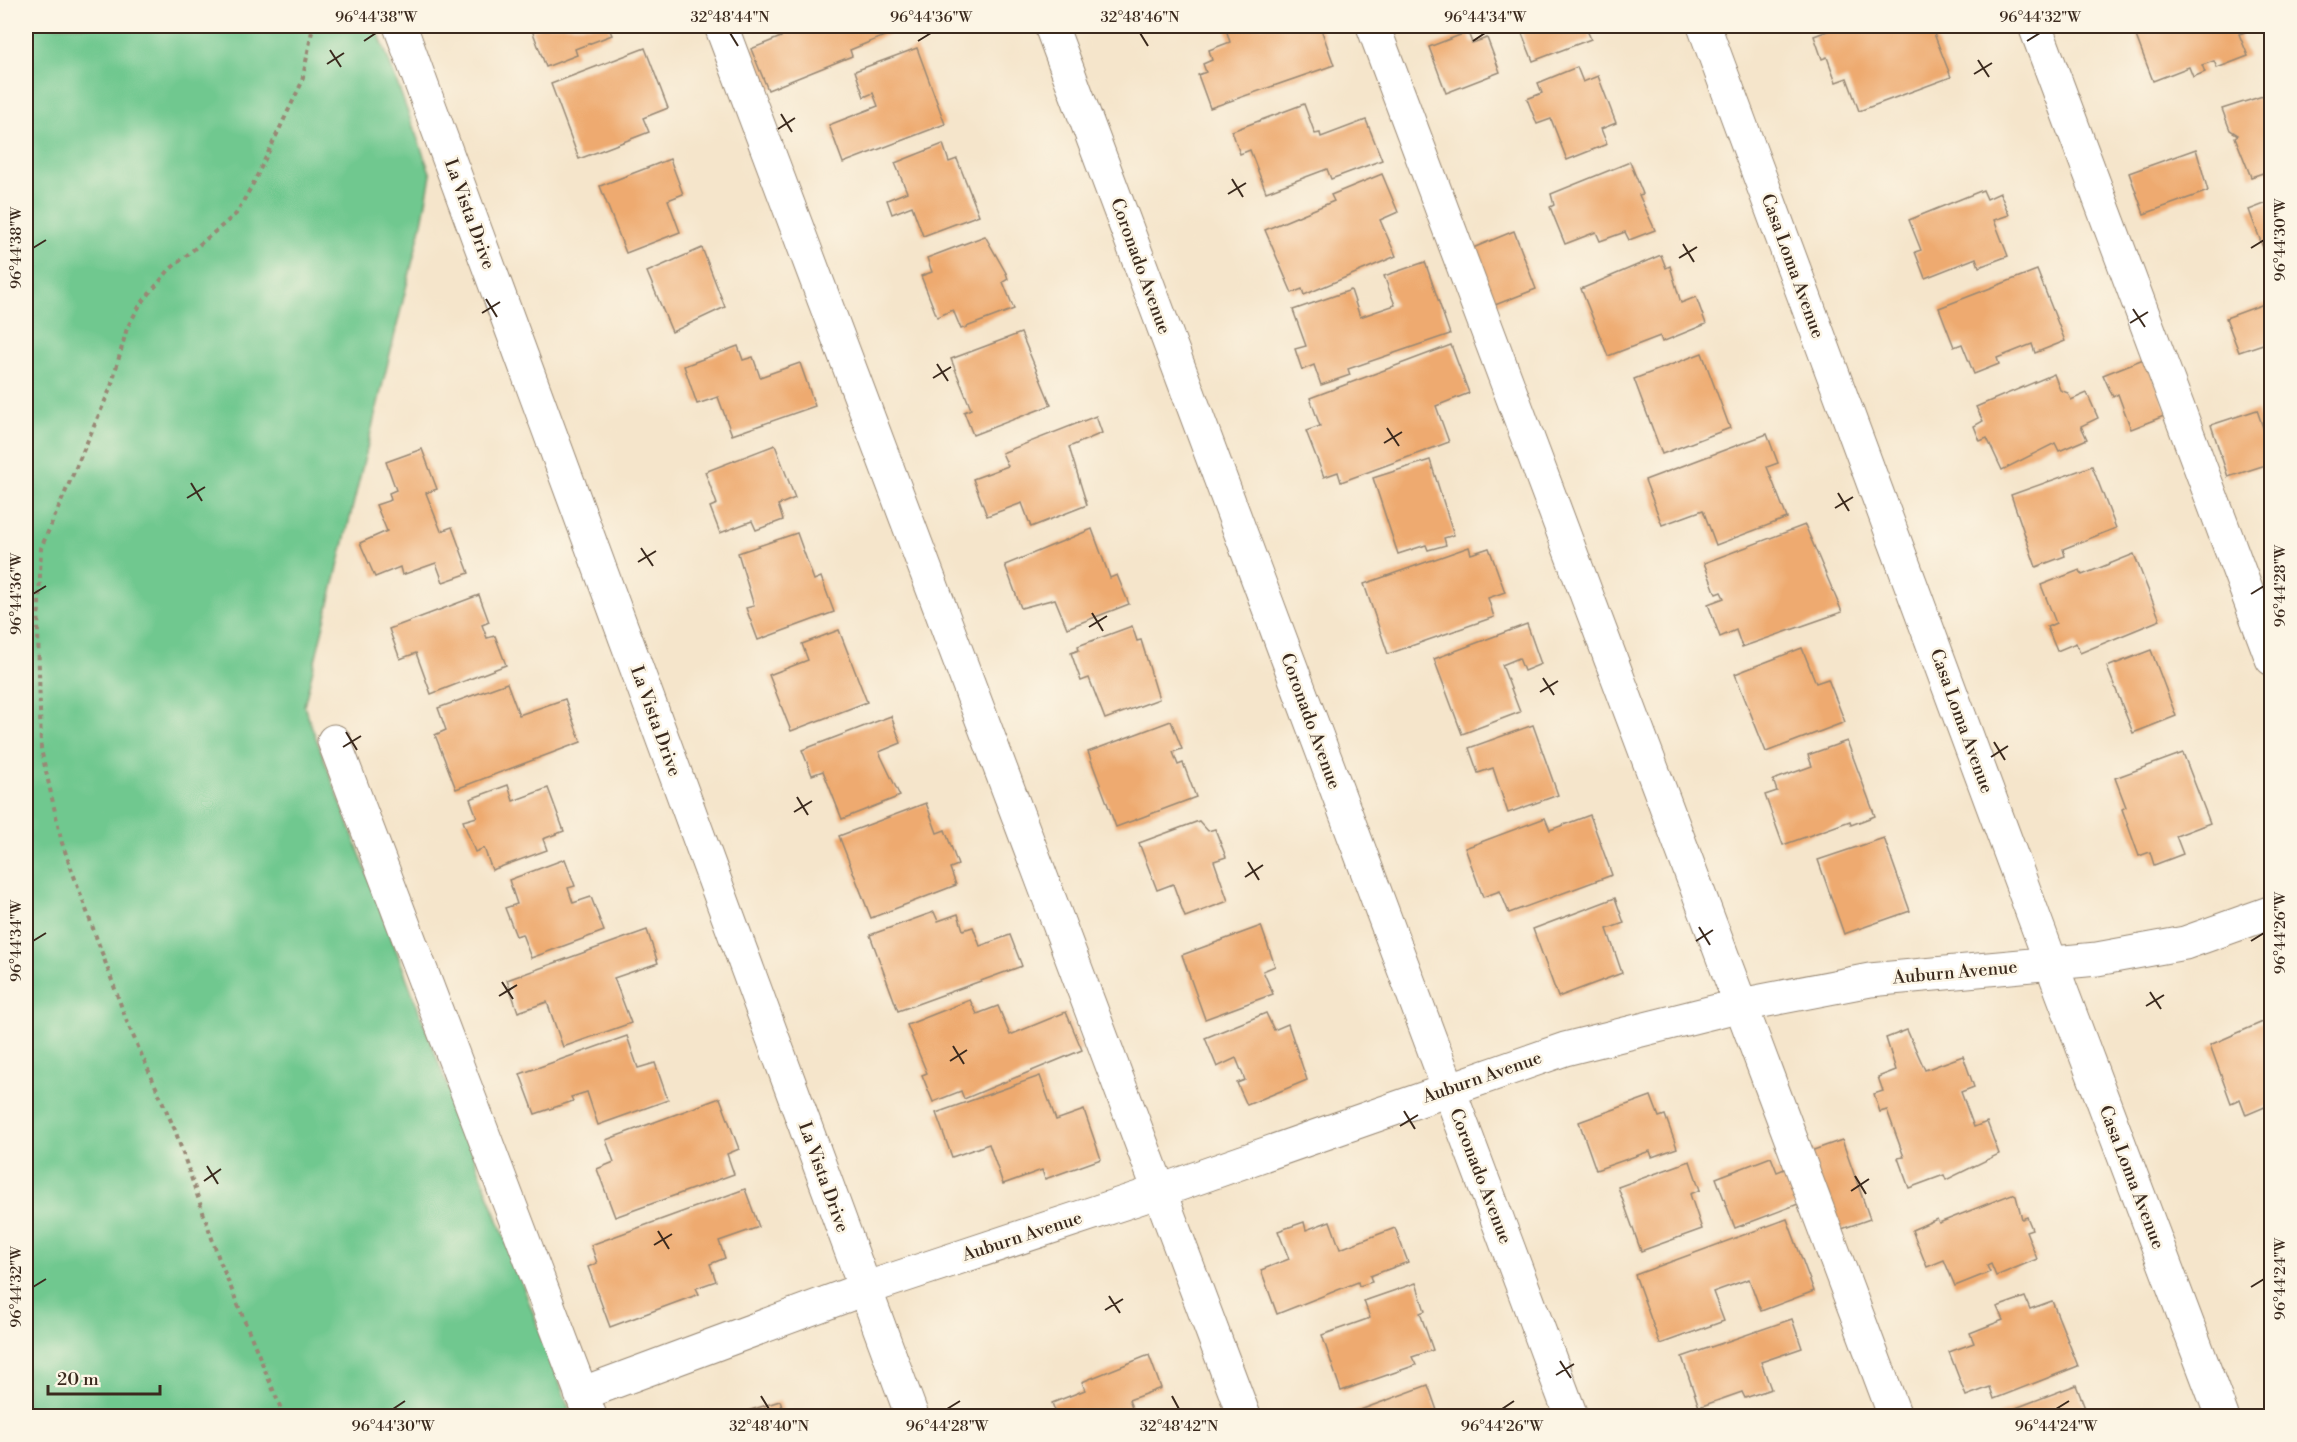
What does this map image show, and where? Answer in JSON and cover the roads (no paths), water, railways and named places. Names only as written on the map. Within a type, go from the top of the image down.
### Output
[{"type":"street","name":"La Vista Drive","points":[[400,26],[912,1416]]},
{"type":"street","points":[[721,26],[1244,1416]]},
{"type":"street","name":"Coronado Avenue","points":[[1051,26],[1571,1416]]},
{"type":"street","points":[[1373,26],[1895,1416]]},
{"type":"street","name":"Casa Loma Avenue","points":[[1704,26],[2051,963],[2222,1416]]},
{"type":"street","points":[[2035,26],[2271,659]]},
{"type":"street","points":[[334,741],[586,1405]]},
{"type":"street","name":"Auburn Avenue","points":[[586,1405],[864,1289],[1160,1191],[1448,1088],[1565,1049],[1741,1005],[1870,980],[2097,959],[2186,943],[2271,912]]}]
